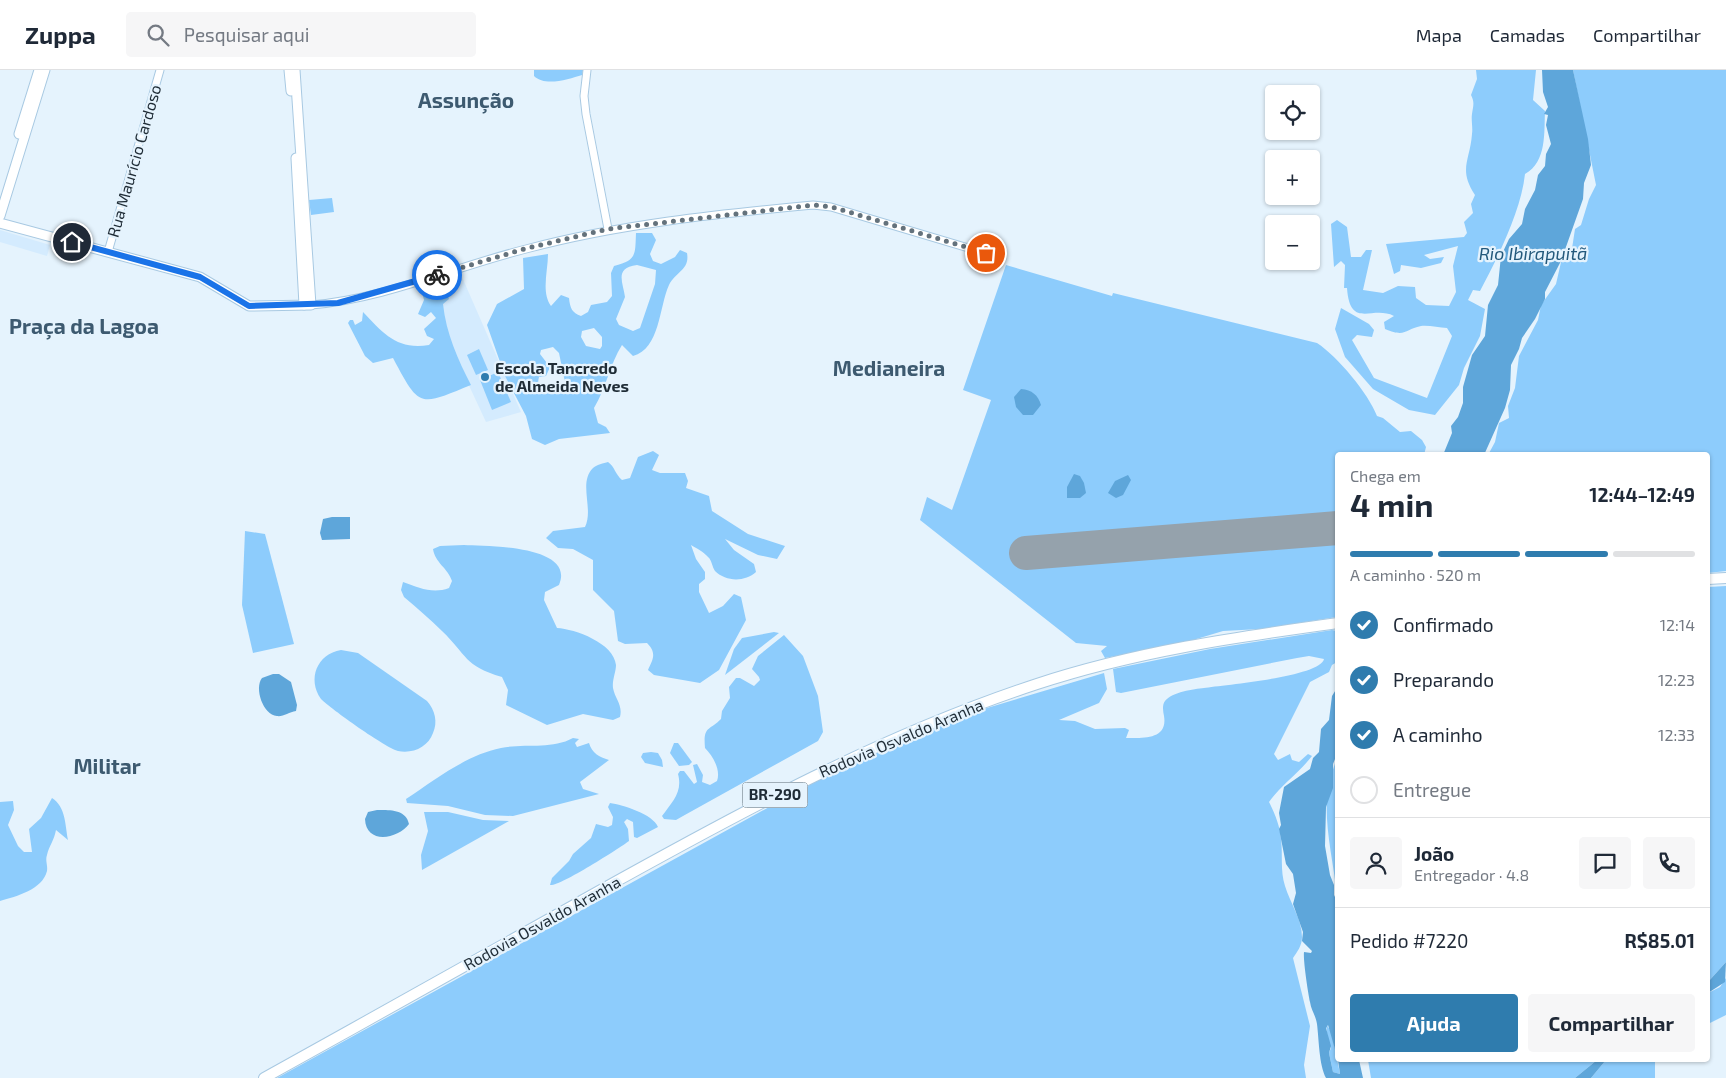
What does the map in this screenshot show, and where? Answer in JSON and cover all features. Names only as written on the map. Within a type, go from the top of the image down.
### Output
[{"type":"highway","points":[[1710,579],[1726,578]]},
{"type":"highway","name":"Rodovia Osvaldo Aranha","points":[[264,1078],[680,846],[804,780],[888,741],[964,710],[1035,685],[1133,658],[1217,640],[1333,623]]},
{"type":"main road","points":[[25,125],[39,70]]},
{"type":"main road","points":[[0,216],[6,186],[45,70]]},
{"type":"main road","points":[[289,70],[295,106]]},
{"type":"main road","points":[[0,223],[200,277],[249,306],[307,305],[295,106],[295,70]]},
{"type":"main road","points":[[0,198],[6,186]]},
{"type":"street","name":"Rua Maurício Cardoso","points":[[108,252],[160,70]]},
{"type":"street","points":[[587,70],[584,88],[586,114],[608,229]]},
{"type":"street","points":[[307,305],[338,303],[524,249],[608,229],[813,205],[832,207],[1002,258]]},
{"type":"shaded area","points":[[534,70],[583,70],[582,75],[551,82],[534,76]]},
{"type":"shaded area","points":[[1476,70],[1536,70],[1533,100],[1545,111],[1543,146],[1537,162],[1525,174],[1519,203],[1501,249],[1480,291],[1473,290],[1468,300],[1485,309],[1480,336],[1464,368],[1459,385],[1435,415],[1409,410],[1373,389],[1345,357],[1335,329],[1341,308],[1369,324],[1374,330],[1372,337],[1357,335],[1352,340],[1374,378],[1427,398],[1452,336],[1447,328],[1427,326],[1416,327],[1401,333],[1392,332],[1385,329],[1384,322],[1394,316],[1386,313],[1363,314],[1353,309],[1349,301],[1347,288],[1344,288],[1345,265],[1341,261],[1334,267],[1331,224],[1337,220],[1347,227],[1351,257],[1361,257],[1366,250],[1372,250],[1363,290],[1383,293],[1398,286],[1415,287],[1416,298],[1426,305],[1449,306],[1456,292],[1453,266],[1458,246],[1424,255],[1430,259],[1444,257],[1441,263],[1421,268],[1401,265],[1400,271],[1394,274],[1386,244],[1464,237],[1467,233],[1464,222],[1473,213],[1471,204],[1475,195],[1467,178],[1466,165],[1471,143],[1473,102],[1471,95],[1477,79]]},
{"type":"shaded area","points":[[1573,70],[1726,70],[1726,571],[1710,573],[1710,452],[1490,452],[1495,442],[1499,423],[1509,418],[1508,406],[1515,388],[1519,356],[1538,320],[1541,305],[1556,284],[1562,258],[1566,251],[1571,255],[1575,229],[1581,225],[1589,199],[1596,185]]},
{"type":"shaded area","points":[[332,198],[334,212],[311,215],[309,200]]},
{"type":"shaded area","points":[[0,230],[50,245],[47,256],[0,242]]},
{"type":"shaded area","points":[[636,233],[652,233],[656,240],[650,254],[653,261],[661,264],[675,257],[680,250],[687,253],[687,259],[684,267],[669,285],[654,336],[649,345],[642,352],[633,356],[622,345],[614,360],[594,408],[598,423],[606,427],[610,433],[559,439],[545,445],[532,439],[526,416],[505,376],[487,325],[497,304],[524,289],[523,258],[548,254],[546,294],[551,306],[561,295],[569,298],[572,310],[581,316],[588,312],[591,305],[607,302],[612,296],[611,273],[614,266],[622,264],[633,256]],"holes":[[[637,265],[656,270],[655,284],[640,328],[633,331],[619,325],[616,319],[625,297],[622,281],[623,272],[625,269]],[[594,328],[602,337],[600,349],[586,346],[581,337],[582,331]],[[553,347],[559,353],[566,387],[564,390],[545,392],[538,384],[539,377],[546,376],[550,367],[540,354],[541,350]]]},
{"type":"shaded area","points":[[1006,265],[1112,296],[1113,293],[1317,343],[1352,376],[1367,397],[1377,416],[1383,418],[1400,432],[1411,431],[1422,440],[1426,447],[1425,452],[1335,452],[1335,617],[1260,629],[1223,631],[1180,644],[1105,658],[1101,651],[1107,646],[1076,643],[920,520],[927,497],[952,510],[991,400],[963,390]]},
{"type":"shaded area","name":"Escola Tancredo de Almeida Neves","points":[[462,277],[521,412],[486,422],[423,287]]},
{"type":"shaded area","points":[[433,283],[444,284],[449,299],[443,304],[447,325],[457,356],[471,385],[431,399],[423,398],[409,387],[393,358],[373,363],[365,356],[348,323],[350,320],[353,320],[355,325],[362,321],[363,312],[392,339],[400,343],[418,346],[429,345],[434,339],[427,336],[424,329],[436,318],[431,312],[425,317],[418,314],[424,300],[422,292],[425,285]]},
{"type":"shaded area","points":[[479,349],[488,370],[476,375],[467,355]]},
{"type":"shaded area","points":[[498,372],[511,402],[492,410],[480,380]]},
{"type":"shaded area","points":[[653,451],[659,455],[652,470],[660,473],[685,473],[688,481],[686,488],[709,496],[712,511],[748,534],[785,546],[777,559],[758,555],[725,539],[734,550],[754,564],[756,572],[746,578],[730,579],[719,575],[706,555],[691,545],[696,559],[705,572],[705,579],[699,584],[699,592],[709,613],[723,606],[734,594],[741,597],[746,620],[719,670],[700,683],[654,675],[648,670],[653,659],[653,653],[647,643],[625,644],[618,641],[614,611],[593,590],[593,560],[573,549],[558,548],[546,538],[553,531],[585,527],[588,512],[587,481],[593,468],[608,462],[622,480],[630,478],[638,457]]},
{"type":"shaded area","points":[[245,531],[265,534],[294,644],[253,653],[242,605]]},
{"type":"shaded area","points":[[464,545],[526,550],[542,555],[554,562],[561,572],[559,585],[545,592],[544,600],[557,628],[583,634],[601,644],[614,657],[616,665],[613,688],[620,705],[620,717],[613,720],[583,714],[547,725],[506,705],[508,690],[502,677],[480,669],[473,664],[450,639],[404,597],[401,590],[403,582],[432,590],[449,588],[452,581],[450,576],[436,558],[433,549],[440,546]]},
{"type":"shaded area","points":[[1726,586],[1726,962],[1710,980],[1710,587]]},
{"type":"shaded area","points":[[1335,631],[1335,663],[1329,672],[1310,682],[1274,754],[1278,760],[1290,754],[1292,760],[1299,762],[1308,754],[1312,756],[1269,802],[1277,820],[1282,845],[1283,880],[1298,917],[1302,937],[1299,949],[1293,958],[1310,1026],[1304,1065],[1306,1078],[277,1078],[791,795],[797,789],[891,744],[977,711],[1104,673],[1107,689],[1099,703],[1059,720],[1075,721],[1095,729],[1125,728],[1129,730],[1126,738],[1153,736],[1162,730],[1164,724],[1163,704],[1173,695],[1195,689],[1270,679],[1306,671],[1318,665],[1324,659],[1309,656],[1121,693],[1116,692],[1113,669],[1210,649]]},
{"type":"shaded area","points":[[774,632],[779,633],[725,675],[734,649],[742,638]]},
{"type":"shaded area","points":[[784,635],[803,656],[818,696],[823,732],[818,741],[676,820],[664,819],[662,816],[678,792],[678,774],[680,771],[684,771],[694,784],[697,782],[693,765],[697,764],[703,775],[702,782],[710,785],[717,781],[716,763],[705,748],[706,732],[721,719],[722,711],[730,698],[729,687],[736,678],[740,678],[754,686],[760,680],[752,669],[758,656]]},
{"type":"shaded area","points":[[341,650],[358,653],[427,701],[434,712],[435,729],[431,738],[424,746],[404,752],[398,751],[359,728],[321,699],[315,683],[317,668],[326,657],[333,652]]},
{"type":"shaded area","points":[[573,738],[579,739],[575,743],[577,747],[589,743],[596,754],[609,760],[580,782],[583,789],[599,794],[513,816],[485,815],[448,806],[407,803],[406,799],[451,769],[475,756],[501,748],[556,744]]},
{"type":"shaded area","points":[[674,743],[678,743],[692,762],[689,765],[679,766],[670,753]]},
{"type":"shaded area","points":[[643,753],[658,753],[663,767],[645,763],[641,757]]},
{"type":"shaded area","points":[[1335,763],[1335,880],[1327,813],[1328,786]]},
{"type":"shaded area","points":[[52,798],[57,802],[62,811],[68,840],[56,830],[46,857],[47,871],[44,878],[34,888],[0,901],[0,802],[13,801],[14,810],[8,825],[18,846],[24,852],[32,852],[29,829],[41,818]]},
{"type":"shaded area","points":[[610,803],[644,814],[655,822],[658,827],[637,838],[634,837],[633,822],[627,819],[624,822],[628,829],[629,841],[576,874],[550,885],[552,878],[569,861],[573,854],[591,838],[596,824],[608,827],[612,825],[613,817],[608,807]]},
{"type":"shaded area","points":[[424,812],[448,812],[483,820],[509,821],[422,870],[421,855],[428,831]]},
{"type":"shaded area","points":[[1726,978],[1726,1015],[1710,1023],[1710,992],[1720,987]]},
{"type":"shaded area","points":[[1326,1024],[1332,1033],[1335,1062],[1338,1062],[1340,1074],[1333,1072],[1329,1053],[1331,1048],[1328,1041]]},
{"type":"shaded area","points":[[1368,1062],[1595,1062],[1575,1078],[1371,1078]]},
{"type":"shaded area","points":[[1604,1062],[1655,1062],[1655,1078],[1591,1078]]},
{"type":"water","name":"Rio Ibirapuitã","points":[[1542,70],[1573,70],[1588,139],[1591,165],[1584,183],[1583,199],[1561,261],[1545,292],[1545,299],[1535,319],[1522,338],[1511,365],[1510,390],[1505,408],[1485,452],[1444,452],[1452,433],[1451,426],[1458,417],[1463,403],[1463,387],[1472,355],[1485,336],[1488,305],[1498,285],[1501,256],[1509,239],[1522,224],[1525,209],[1535,190],[1538,175],[1545,166],[1546,154],[1551,144],[1546,125],[1548,115],[1544,114],[1548,107],[1543,92]]},
{"type":"water","points":[[1021,389],[1031,392],[1040,401],[1041,405],[1033,415],[1023,415],[1016,407],[1014,397]]},
{"type":"water","points":[[1074,474],[1080,476],[1086,493],[1080,498],[1067,498],[1067,487]]},
{"type":"water","points":[[1128,475],[1131,480],[1123,495],[1116,498],[1108,493],[1115,481]]},
{"type":"water","points":[[350,517],[350,539],[322,540],[320,533],[323,519]]},
{"type":"water","points":[[279,674],[291,682],[297,705],[296,711],[277,716],[268,711],[264,706],[259,688],[260,682],[262,678]]},
{"type":"water","points":[[1335,691],[1335,759],[1333,764],[1333,788],[1326,807],[1325,846],[1335,897],[1335,1049],[1328,1025],[1326,1028],[1331,1046],[1329,1053],[1333,1072],[1340,1074],[1338,1062],[1359,1062],[1363,1078],[1326,1078],[1324,1073],[1316,1018],[1311,1005],[1304,962],[1304,952],[1311,953],[1312,951],[1302,941],[1303,932],[1293,904],[1296,893],[1293,874],[1286,864],[1279,829],[1281,825],[1279,813],[1284,787],[1310,769],[1313,758],[1319,752],[1321,729],[1329,720],[1332,696]]},
{"type":"water","points":[[392,810],[401,813],[409,824],[391,836],[376,836],[367,827],[365,819],[368,812]]},
{"type":"water","points":[[1726,962],[1725,982],[1710,992],[1710,980]]},
{"type":"water","points":[[1595,1062],[1604,1062],[1591,1078],[1575,1078]]},
{"type":"runway","points":[[1026,553],[1335,528]]},
{"type":"way so far","points":[[437,275],[524,249],[608,229],[813,205],[832,207],[986,253]]},
{"type":"place","name":"Escola Tancredo de Almeida Neves","points":[[485,377]]},
{"type":"district","name":"Assunção","points":[[466,101]]},
{"type":"district","name":"Praça da Lagoa","points":[[84,327]]},
{"type":"district","name":"Medianeira","points":[[889,369]]},
{"type":"district","name":"Militar","points":[[107,767]]},
{"type":"route","points":[[72,242],[200,277],[249,306],[338,303],[437,275]]}]
